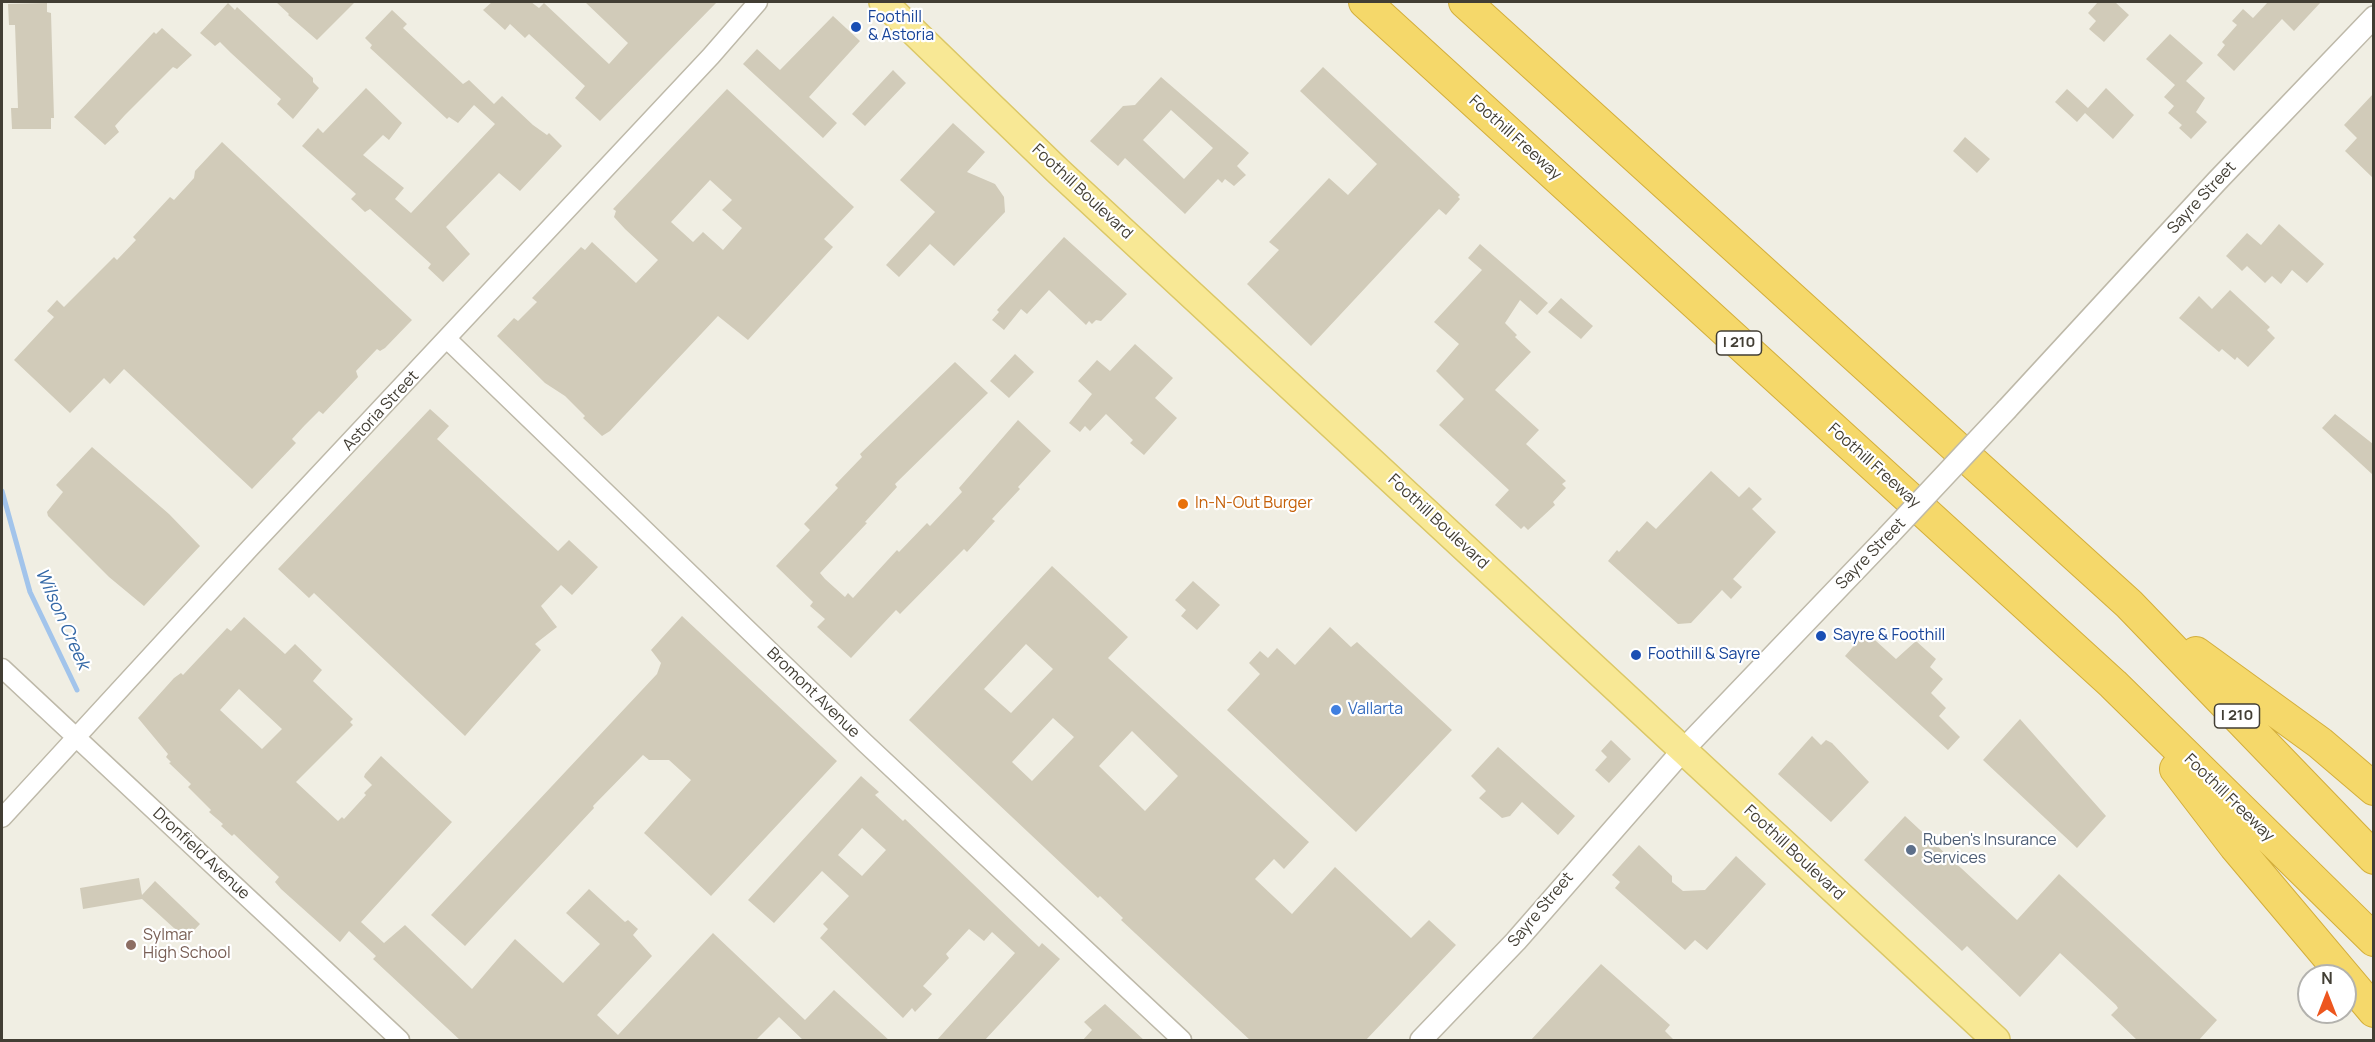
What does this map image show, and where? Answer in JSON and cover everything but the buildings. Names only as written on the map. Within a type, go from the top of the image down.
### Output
[{"type":"highway","name":"Foothill Freeway","points":[[1365,2],[2113,684],[2373,940]]},
{"type":"highway","name":"I 210","points":[[1465,2],[2129,604],[2373,858]]},
{"type":"highway","points":[[2129,604],[2320,743],[2373,789]]},
{"type":"highway","points":[[2113,684],[2235,846],[2373,1011]]},
{"type":"main road","name":"Foothill Boulevard","points":[[882,2],[1058,171],[1684,749],[1996,1041]]},
{"type":"street","name":"Astoria Street","points":[[2,818],[703,65],[758,2]]},
{"type":"street","name":"Sayre Street","points":[[1421,1041],[1516,941],[1684,749],[1887,537],[2217,181],[2373,17]]},
{"type":"street","name":"Bromont Avenue","points":[[448,340],[865,743],[1182,1041]]},
{"type":"street","name":"Dronfield Avenue","points":[[2,668],[400,1041]]},
{"type":"waterway","name":"Wilson Creek","points":[[2,491],[30,592],[77,690]]},
{"type":"place","name":"Foothill & Astoria","points":[[856,27]]},
{"type":"place","name":"In-N-Out Burger","points":[[1183,504]]},
{"type":"place","name":"Sayre & Foothill","points":[[1821,636]]},
{"type":"place","name":"Foothill & Sayre","points":[[1636,655]]},
{"type":"place","name":"Vallarta","points":[[1336,710]]},
{"type":"place","name":"Ruben's Insurance Services","points":[[1911,850]]},
{"type":"place","name":"Sylmar High School","points":[[131,945]]}]
